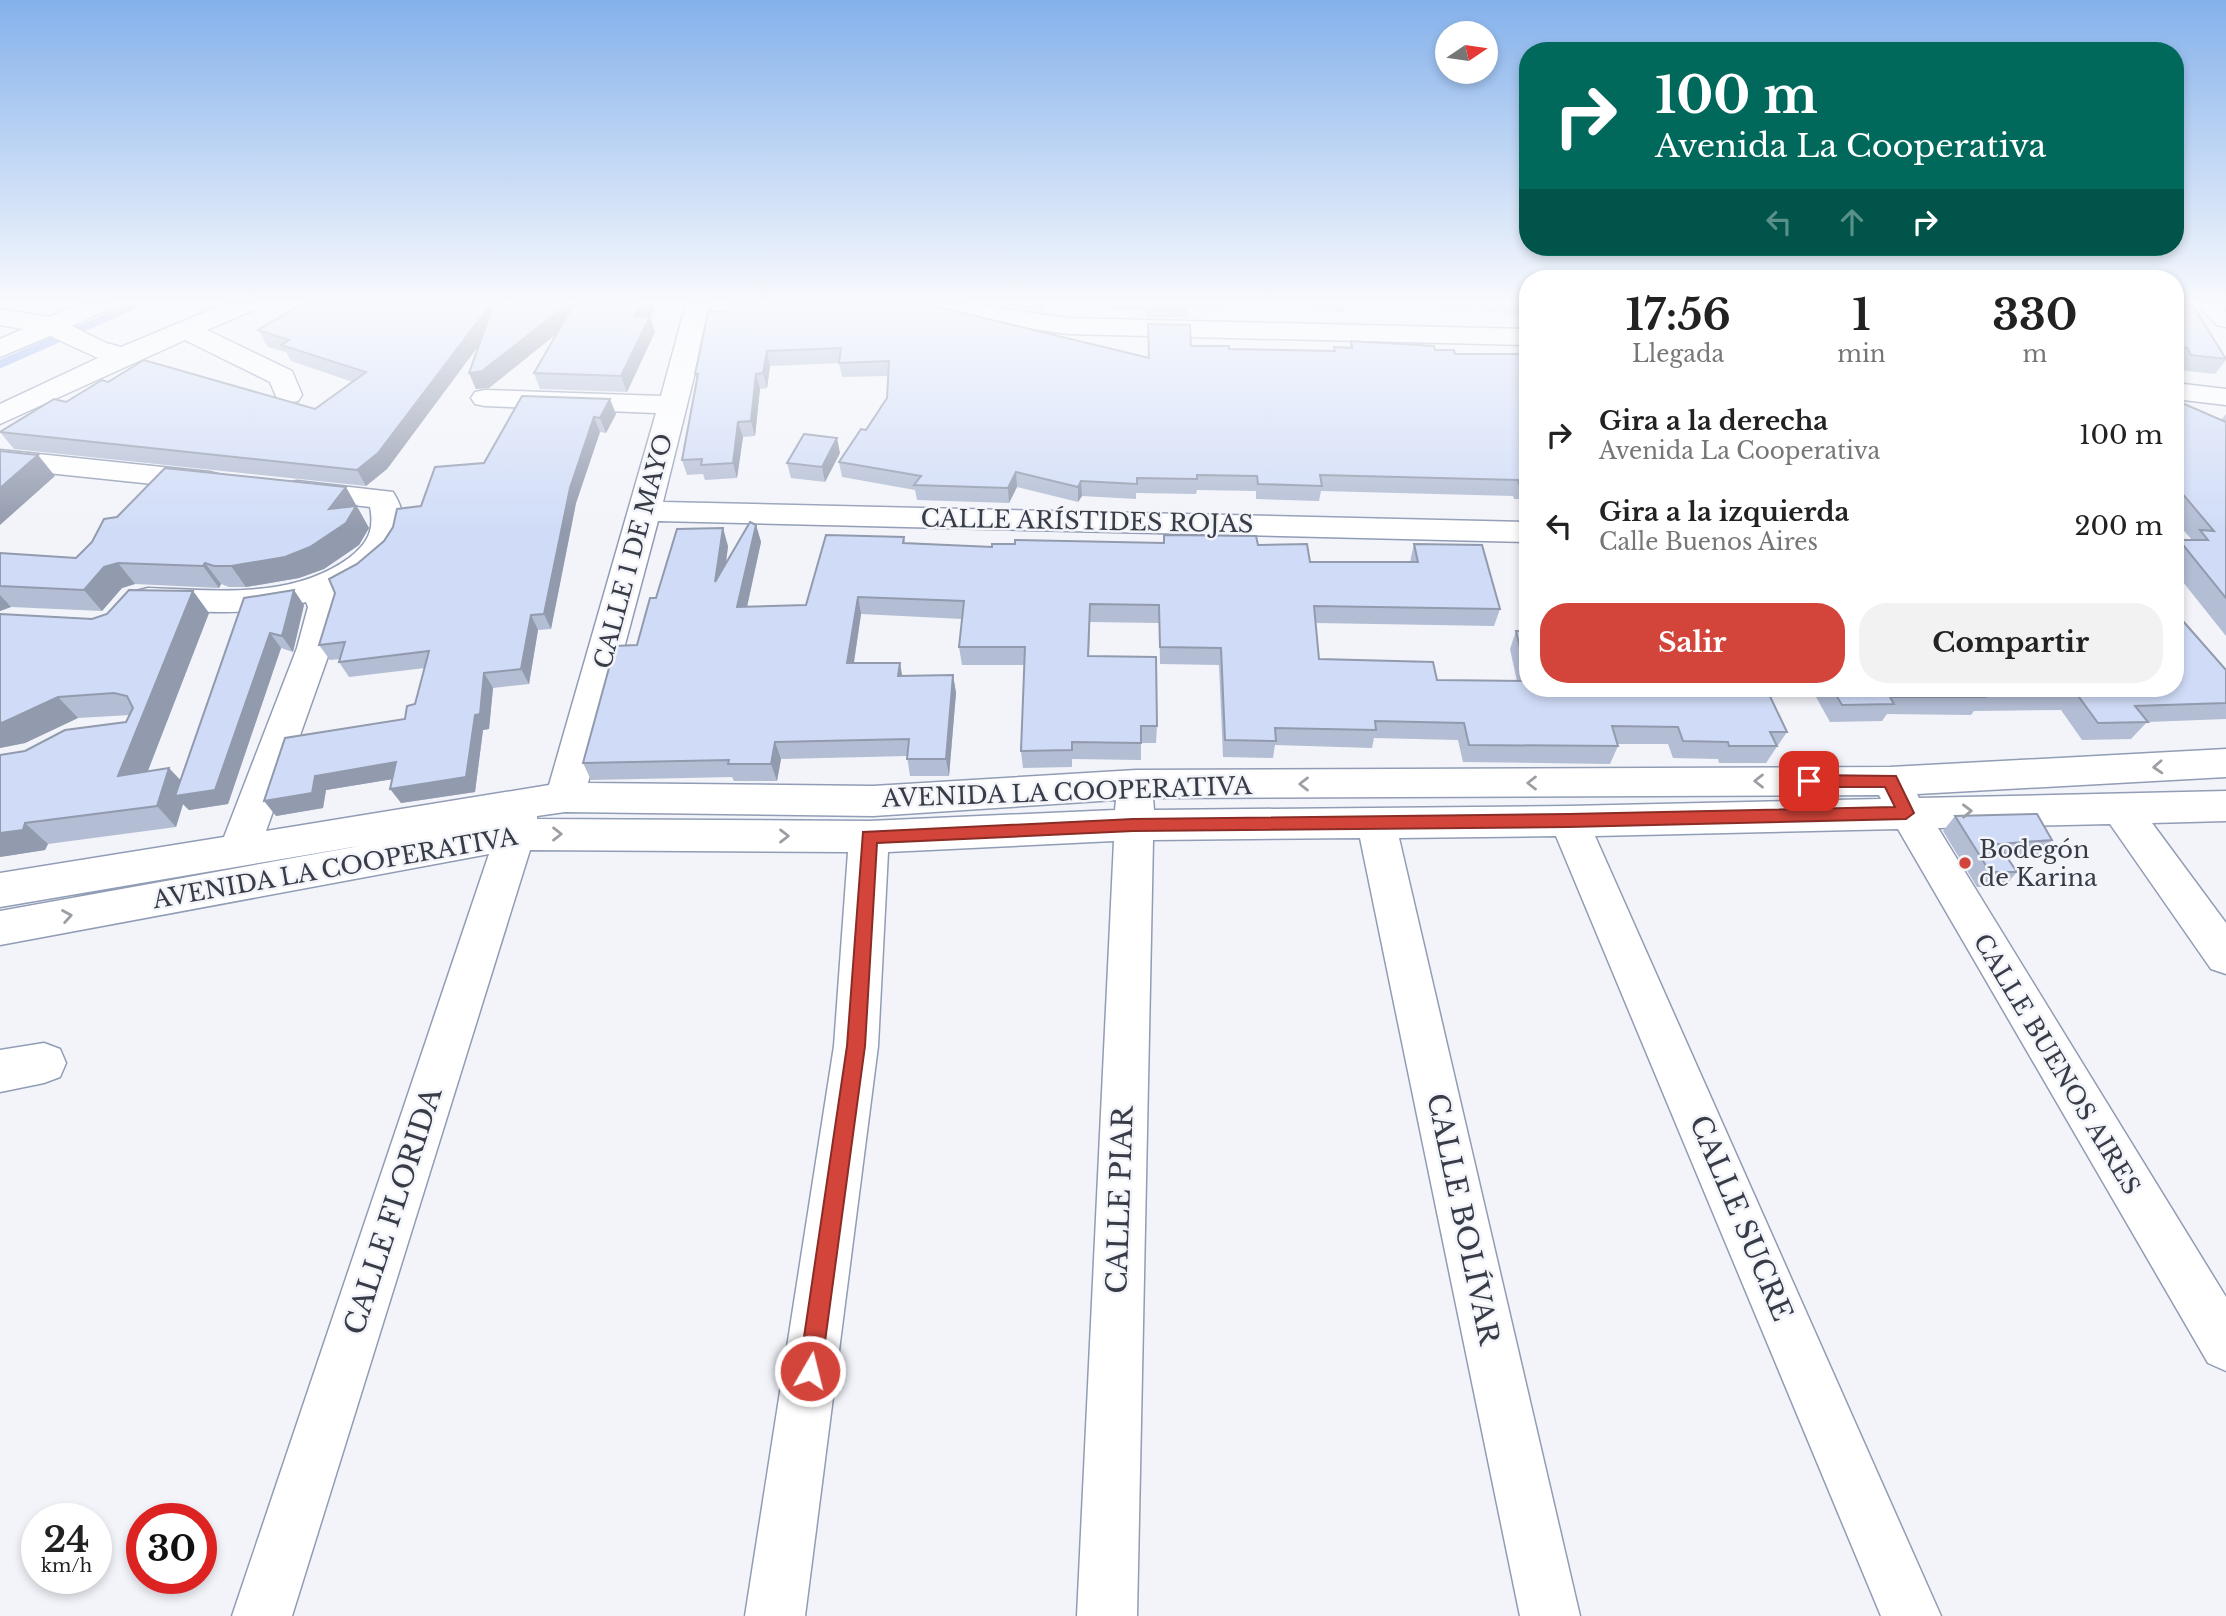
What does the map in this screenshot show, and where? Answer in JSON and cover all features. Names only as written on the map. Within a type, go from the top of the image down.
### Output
[{"type":"street","points":[[0,415],[75,379]]},
{"type":"street","points":[[283,379],[288,395]]},
{"type":"street","name":"CALLE 1 DE MAYO","points":[[533,812],[645,510],[680,379]]},
{"type":"street","points":[[2184,392],[2226,397]]},
{"type":"street","points":[[485,398],[673,405]]},
{"type":"street","points":[[0,459],[382,499],[389,512],[388,533],[377,551],[363,564],[317,590],[252,601],[136,598],[119,617]]},
{"type":"street","name":"CALLE ARÍSTIDES ROJAS","points":[[645,510],[1519,532]]},
{"type":"street","points":[[238,852],[314,648],[325,607],[317,590]]},
{"type":"street","name":"AVENIDA LA COOPERATIVA","points":[[0,928],[533,812],[869,837],[1135,805],[1376,823],[1569,821],[1898,797],[2226,763]]},
{"type":"street","name":"AVENIDA LA COOPERATIVA","points":[[0,890],[238,852],[533,812],[873,800],[1135,805],[1898,797],[2120,808],[2226,806]]},
{"type":"street","name":"CALLE BUENOS AIRES","points":[[1898,797],[2226,1345]]},
{"type":"street","name":"CALLE PIAR","points":[[1107,1616],[1135,805]]},
{"type":"street","points":[[2120,808],[2226,956]]},
{"type":"street","name":"CALLE FLORIDA","points":[[262,1616],[533,812]]},
{"type":"street","name":"CALLE SUCRE","points":[[1569,821],[1911,1616]]},
{"type":"street","name":"CALLE BOLÍVAR","points":[[1376,823],[1550,1616]]},
{"type":"street","points":[[775,1616],[856,1046],[869,837]]},
{"type":"street","points":[[0,1070],[44,1063]]},
{"type":"building","points":[[212,379],[315,409],[356,379],[434,379],[378,453],[357,470],[0,432],[54,399],[66,402],[102,380]]},
{"type":"building","points":[[697,379],[755,379],[751,421],[738,422],[733,463],[701,465],[702,459],[682,460]]},
{"type":"building","points":[[888,379],[1519,379],[1519,484],[1518,480],[1320,475],[1322,486],[1258,484],[1257,476],[1197,475],[1197,479],[1137,478],[1137,484],[1081,481],[1078,487],[1016,472],[1008,488],[914,485],[921,476],[839,462],[861,429],[866,430],[887,398]]},
{"type":"building","points":[[522,396],[610,399],[600,418],[594,417],[570,488],[544,614],[531,615],[521,669],[484,673],[480,714],[475,715],[466,777],[390,789],[396,762],[315,776],[312,793],[264,801],[285,738],[405,719],[407,706],[415,704],[429,651],[339,662],[345,642],[319,645],[335,593],[329,579],[357,564],[384,541],[393,527],[397,509],[421,506],[435,467],[484,463]]},
{"type":"building","points":[[2184,404],[2226,422],[2226,598],[2184,546],[2184,540],[2208,540],[2200,530],[2214,531],[2184,496]]},
{"type":"building","points":[[804,434],[837,438],[822,467],[787,463]]},
{"type":"building","points":[[0,451],[38,455],[0,488]]},
{"type":"building","points":[[165,468],[346,487],[329,509],[356,506],[346,523],[310,547],[285,557],[231,566],[205,563],[203,566],[118,563],[104,567],[84,590],[0,586],[0,553],[76,558],[92,542],[104,519],[117,517]]},
{"type":"building","points":[[750,522],[756,525],[737,607],[806,605],[826,535],[904,537],[903,543],[992,547],[992,544],[1015,544],[1015,540],[1164,543],[1164,535],[1256,536],[1258,545],[1307,544],[1310,562],[1418,562],[1414,544],[1482,545],[1500,609],[1314,606],[1319,659],[1433,662],[1437,680],[1519,681],[1519,697],[1770,697],[1787,732],[1770,732],[1777,746],[1729,746],[1728,742],[1683,741],[1678,727],[1612,726],[1618,746],[1469,745],[1464,723],[1375,721],[1376,730],[1275,728],[1276,741],[1225,740],[1221,648],[1160,647],[1159,605],[1090,604],[1088,656],[1156,657],[1157,726],[1141,726],[1141,743],[1072,742],[1072,750],[1021,751],[1025,647],[959,647],[964,601],[858,597],[847,663],[900,663],[898,676],[953,675],[946,759],[907,759],[909,739],[775,742],[771,764],[728,764],[729,760],[583,763],[615,646],[637,645],[650,598],[656,598],[677,529],[723,528],[715,582]]},
{"type":"building","points":[[129,590],[193,591],[118,776],[169,768],[157,806],[25,823],[23,830],[0,833],[0,755],[25,751],[65,730],[126,722],[133,708],[127,696],[114,693],[58,697],[0,723],[0,614],[92,619],[107,614]]},
{"type":"building","points":[[294,590],[282,636],[270,633],[215,790],[175,796],[244,598]]},
{"type":"building","points":[[2184,622],[2226,670],[2226,703],[2135,706],[2148,722],[2098,723],[2079,697],[2184,697]]},
{"type":"building","points":[[1837,697],[1890,697],[1894,704],[1842,705]]},
{"type":"building","points":[[2037,814],[2052,840],[1998,844],[2017,872],[1990,872],[1955,816]]},
{"type":"place","name":"Bodegón de Karina","points":[[1965,863]]},
{"type":"route","points":[[810,1371],[856,1046],[869,837],[1133,825],[1569,821],[1906,813],[1890,781],[1809,781]]}]
